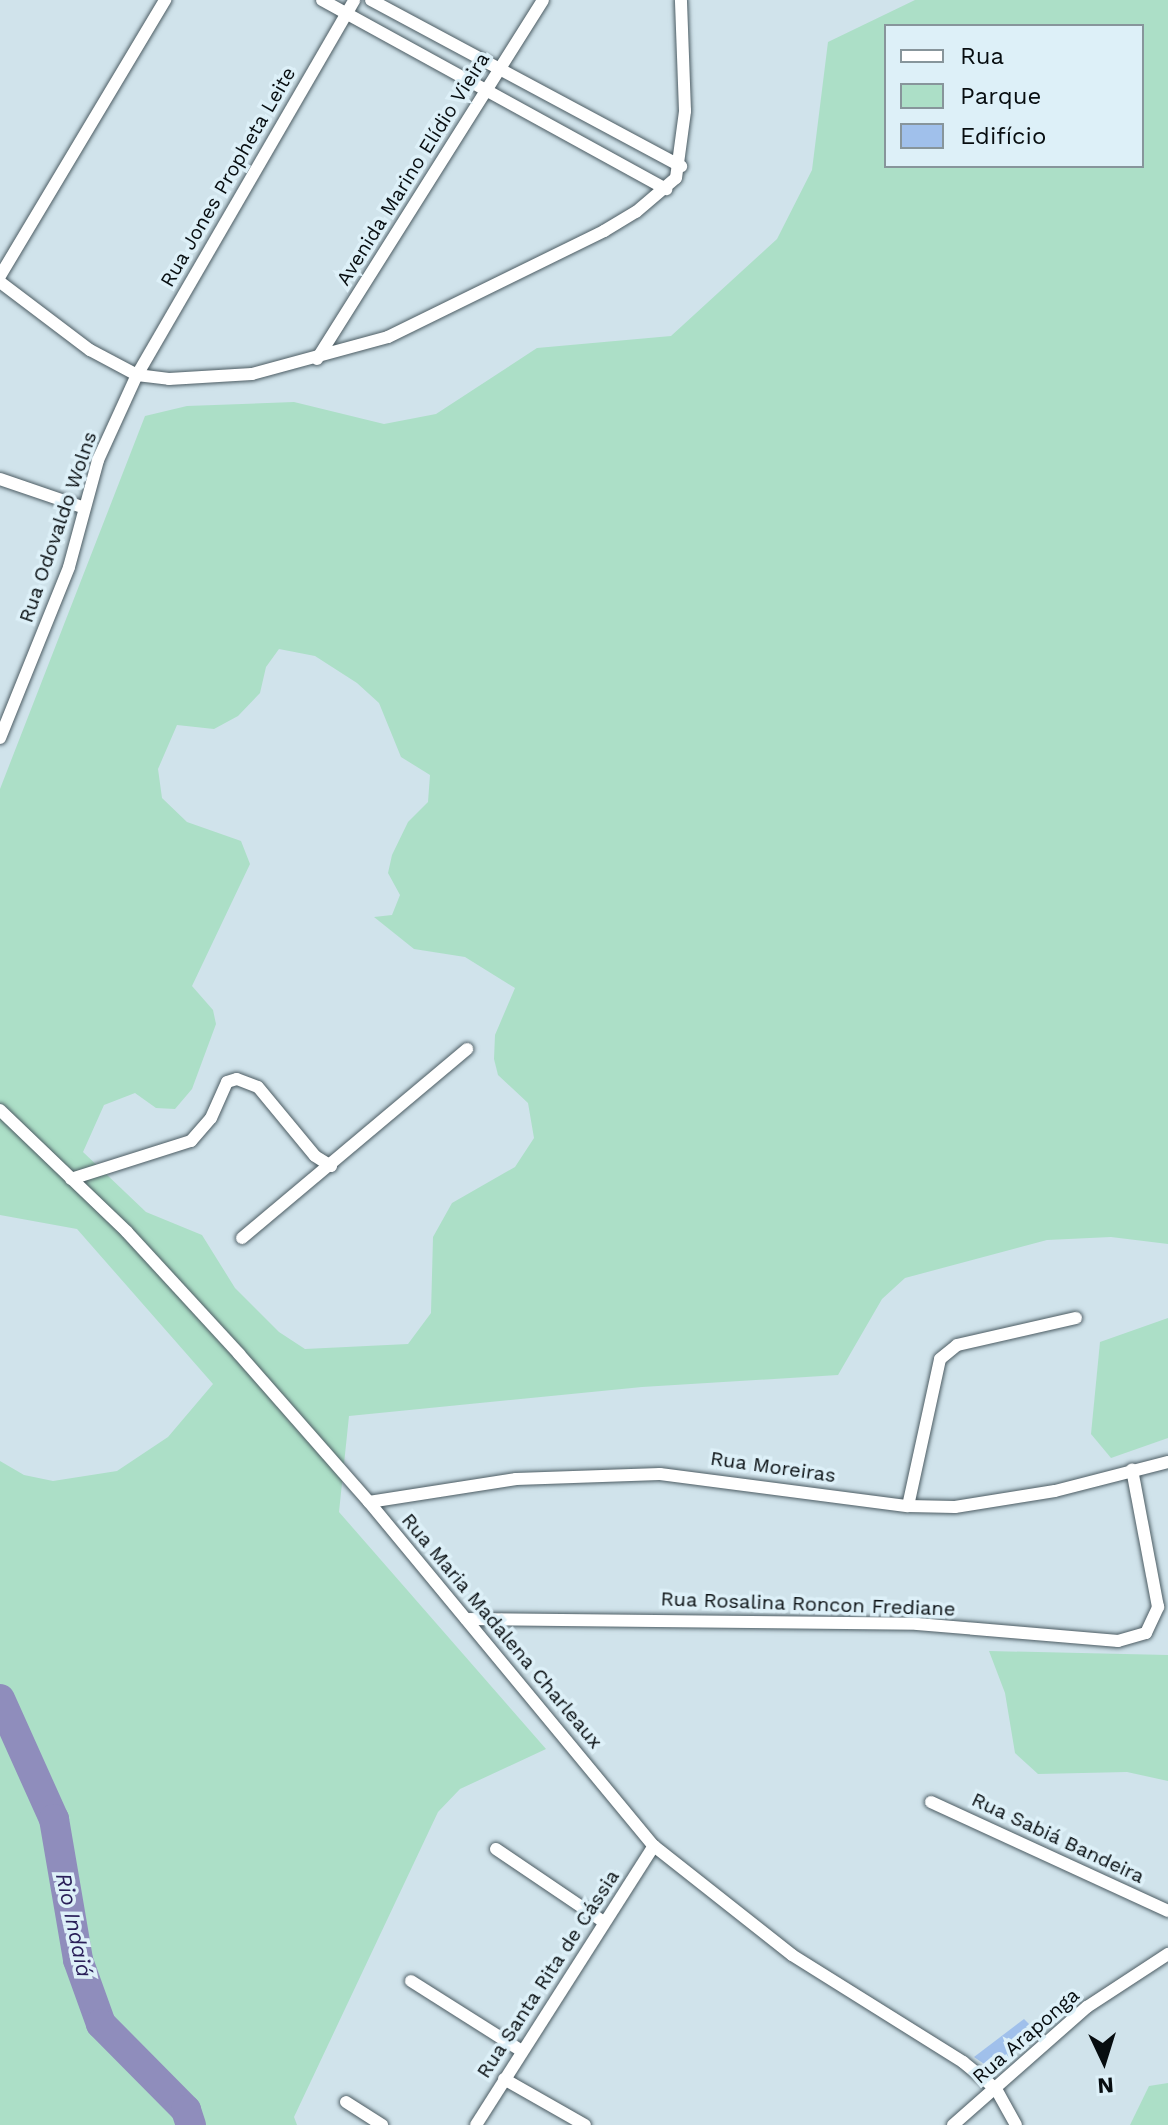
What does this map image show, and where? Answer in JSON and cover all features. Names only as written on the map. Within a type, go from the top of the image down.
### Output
[{"type":"street","points":[[165,0],[0,279],[90,350],[137,375],[212,378],[317,359],[388,337],[604,231],[666,189],[681,166],[681,0]]},
{"type":"street","points":[[322,0],[486,93],[666,189]]},
{"type":"street","name":"Rua Jones Propheta Leite","points":[[137,375],[354,0]]},
{"type":"street","points":[[371,0],[681,166]]},
{"type":"street","name":"Avenida Marino Elídio Vieira","points":[[317,359],[543,0]]},
{"type":"street","name":"Rua Odovaldo Wolns","points":[[0,738],[61,591],[82,507],[137,375]]},
{"type":"street","points":[[0,479],[82,507]]},
{"type":"street","points":[[242,1238],[467,1049]]},
{"type":"street","points":[[71,1179],[191,1141],[211,1118],[227,1082],[237,1079],[258,1087],[308,1148],[331,1166]]},
{"type":"street","name":"Rua Maria Madalena Charleaux","points":[[0,1110],[137,1243],[369,1502],[654,1846],[792,1955],[933,2042],[996,2089],[1016,2125]]},
{"type":"street","points":[[908,1506],[921,1426],[940,1359],[957,1345],[1076,1318]]},
{"type":"street","name":"Rua Moreiras","points":[[369,1502],[516,1479],[660,1474],[908,1506],[1002,1502],[1168,1462]]},
{"type":"street","name":"Rua Rosalina Roncon Frediane","points":[[466,1619],[917,1624],[1118,1641],[1146,1633],[1158,1607],[1132,1469]]},
{"type":"street","name":"Rua Sabiá Bandeira","points":[[931,1802],[1168,1911]]},
{"type":"street","name":"Rua Santa Rita de Cássia","points":[[476,2125],[520,2050],[654,1846]]},
{"type":"street","points":[[496,1849],[604,1922]]},
{"type":"street","name":"Rua Araponga","points":[[953,2125],[1087,2007],[1168,1954]]},
{"type":"street","points":[[411,1981],[520,2050]]},
{"type":"street","points":[[504,2079],[585,2125]]},
{"type":"street","points":[[346,2102],[382,2125]]},
{"type":"green space","points":[[915,0],[1168,0],[1168,1244],[1111,1237],[1047,1240],[905,1278],[882,1299],[838,1375],[642,1387],[349,1416],[339,1512],[546,1749],[460,1789],[438,1812],[294,2117],[297,2125],[0,2125],[0,1461],[24,1475],[53,1481],[117,1471],[168,1437],[213,1384],[77,1229],[0,1215],[0,789],[145,416],[187,406],[294,402],[384,424],[436,414],[537,348],[671,336],[777,239],[812,170],[828,42]],"holes":[[[279,649],[315,656],[357,683],[379,703],[401,757],[430,775],[428,802],[408,822],[392,855],[388,873],[400,895],[392,915],[374,917],[414,949],[465,957],[515,988],[495,1035],[494,1059],[498,1075],[528,1103],[534,1138],[515,1167],[452,1203],[433,1237],[431,1313],[408,1344],[305,1349],[279,1332],[235,1288],[202,1235],[146,1212],[83,1152],[104,1105],[135,1093],[156,1108],[175,1109],[192,1089],[216,1024],[213,1010],[192,986],[250,864],[241,841],[187,822],[162,798],[158,769],[177,725],[214,729],[238,716],[260,693],[266,667]]]},
{"type":"green space","points":[[1168,1318],[1168,1438],[1111,1458],[1091,1434],[1100,1342]]},
{"type":"green space","points":[[989,1651],[1168,1655],[1168,1781],[1127,1772],[1038,1774],[1015,1753],[1005,1693]]},
{"type":"green space","points":[[1168,2083],[1168,2125],[1130,2125],[1149,2086]]},
{"type":"building","points":[[1024,2019],[1040,2035],[993,2070],[974,2057]]},
{"type":"waterway","name":"Rio Indaiá","points":[[0,1699],[54,1819],[78,1960],[101,2024],[186,2110],[191,2125]]}]
